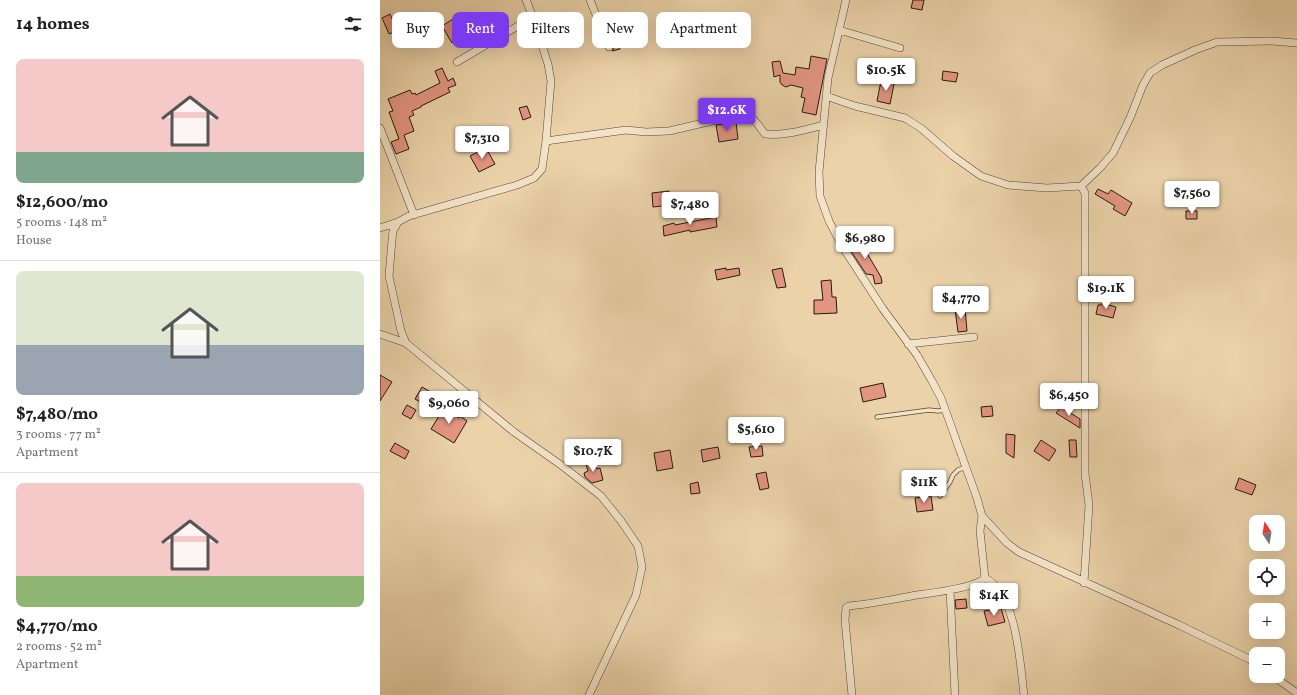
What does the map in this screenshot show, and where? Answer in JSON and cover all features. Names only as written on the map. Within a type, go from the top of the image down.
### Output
[{"type":"street","points":[[526,0],[531,12]]},
{"type":"street","points":[[590,0],[595,12]]},
{"type":"street","points":[[846,0],[828,78],[819,172],[820,196],[829,221],[842,246],[883,309],[917,356],[932,381],[946,410],[982,516],[980,531],[985,578]]},
{"type":"street","points":[[457,62],[517,26]]},
{"type":"street","points":[[839,30],[900,48]]},
{"type":"street","points":[[826,96],[855,106],[905,118],[922,129],[953,156],[981,176],[1008,185],[1048,188],[1081,186],[1113,153],[1130,118],[1143,85],[1150,73],[1162,65],[1217,42],[1272,41],[1297,43]]},
{"type":"street","points":[[380,228],[414,215],[517,185],[534,178],[542,169],[551,81],[543,48]]},
{"type":"street","points":[[546,141],[626,130],[669,131],[738,115],[746,115],[753,118],[765,134],[772,135],[807,130],[823,125]]},
{"type":"street","points":[[380,128],[414,215]]},
{"type":"street","points":[[1081,186],[1085,193],[1085,473],[1089,505],[1084,583]]},
{"type":"street","points":[[398,222],[393,232],[389,276],[401,331],[406,343]]},
{"type":"street","points":[[380,334],[406,343],[514,432],[561,465],[601,496],[621,521],[638,546],[642,567],[636,595],[589,695]]},
{"type":"street","points":[[908,344],[974,337]]},
{"type":"street","points":[[982,516],[1007,543],[1019,552],[1084,583],[1179,625],[1249,659]]},
{"type":"street","points":[[852,695],[845,620],[846,608],[849,606],[950,590],[977,583],[985,578]]},
{"type":"street","points":[[985,578],[992,581],[1002,592],[1010,610],[1019,652],[1024,695]]},
{"type":"street","points":[[950,590],[955,695]]},
{"type":"street","points":[[1283,683],[1297,693]]},
{"type":"lane","points":[[877,417],[929,410],[946,410]]},
{"type":"lane","points":[[940,496],[953,475],[958,470],[966,467]]},
{"type":"building","points":[[913,0],[924,0],[922,10],[911,8]]},
{"type":"building","points":[[390,14],[392,18],[392,33],[389,34],[382,18]]},
{"type":"building","points":[[452,20],[452,43],[444,29],[444,25]]},
{"type":"building","points":[[614,48],[620,49],[612,51]]},
{"type":"building","points":[[811,56],[827,59],[816,115],[802,112],[805,98],[801,97],[803,88],[791,85],[786,87],[782,85],[780,82],[780,75],[774,77],[772,62],[780,61],[783,73],[795,75],[796,67],[809,69]]},
{"type":"building","points":[[442,68],[448,81],[453,78],[456,85],[448,88],[450,92],[412,111],[414,115],[409,117],[414,131],[404,135],[409,149],[396,154],[391,142],[399,139],[389,112],[393,111],[388,99],[410,90],[412,94],[415,93],[416,95],[440,83],[435,71]]},
{"type":"building","points":[[943,71],[958,73],[956,82],[942,80]]},
{"type":"building","points":[[881,81],[894,84],[890,104],[877,101]]},
{"type":"building","points":[[527,106],[531,117],[523,120],[519,108]]},
{"type":"building","points":[[736,122],[738,139],[719,142],[716,125]]},
{"type":"building","points":[[486,148],[495,164],[479,172],[470,156]]},
{"type":"building","points":[[1098,189],[1108,194],[1111,190],[1132,203],[1125,216],[1113,209],[1115,206],[1095,194]]},
{"type":"building","points":[[669,191],[671,205],[653,207],[652,193]]},
{"type":"building","points":[[1186,211],[1197,211],[1197,219],[1186,219]]},
{"type":"building","points":[[716,217],[717,227],[690,232],[690,230],[664,236],[663,226]]},
{"type":"building","points":[[861,239],[868,255],[881,277],[882,283],[875,284],[873,275],[866,274],[847,245]]},
{"type":"building","points":[[726,268],[726,270],[739,268],[740,275],[717,280],[715,270]]},
{"type":"building","points":[[782,268],[786,287],[777,288],[772,270]]},
{"type":"building","points":[[831,280],[832,297],[836,297],[837,313],[814,314],[814,300],[823,300],[821,281]]},
{"type":"building","points":[[975,291],[977,302],[965,304],[963,294]]},
{"type":"building","points":[[1102,303],[1116,307],[1113,318],[1096,314],[1098,305],[1101,305]]},
{"type":"building","points":[[965,308],[967,331],[958,332],[955,309]]},
{"type":"building","points":[[380,375],[392,382],[380,401]]},
{"type":"building","points":[[883,383],[886,397],[863,402],[860,388]]},
{"type":"building","points":[[422,387],[445,398],[438,409],[415,399]]},
{"type":"building","points":[[407,405],[416,410],[411,419],[402,414]]},
{"type":"building","points":[[992,406],[993,416],[982,417],[981,407]]},
{"type":"building","points":[[1061,407],[1080,419],[1080,428],[1056,413]]},
{"type":"building","points":[[444,408],[459,418],[460,416],[467,421],[454,443],[431,429]]},
{"type":"building","points":[[1006,434],[1015,435],[1014,458],[1006,453]]},
{"type":"building","points":[[1041,440],[1056,450],[1049,461],[1034,451]]},
{"type":"building","points":[[1069,440],[1076,440],[1077,457],[1070,457]]},
{"type":"building","points":[[395,443],[409,451],[405,459],[390,451]]},
{"type":"building","points":[[762,446],[763,456],[751,457],[749,447]]},
{"type":"building","points":[[718,447],[720,458],[703,462],[701,450]]},
{"type":"building","points":[[670,450],[673,468],[657,471],[654,453]]},
{"type":"building","points":[[594,462],[597,469],[600,468],[603,480],[592,483],[585,477],[584,473],[588,471],[586,464]]},
{"type":"building","points":[[766,472],[769,488],[760,490],[756,474]]},
{"type":"building","points":[[1239,478],[1256,485],[1252,495],[1235,489]]},
{"type":"building","points":[[698,482],[700,493],[691,494],[690,484]]},
{"type":"building","points":[[931,496],[933,510],[917,512],[915,498]]},
{"type":"building","points":[[966,599],[967,608],[956,609],[955,600]]},
{"type":"building","points":[[1001,608],[1005,622],[988,626],[984,611]]}]
